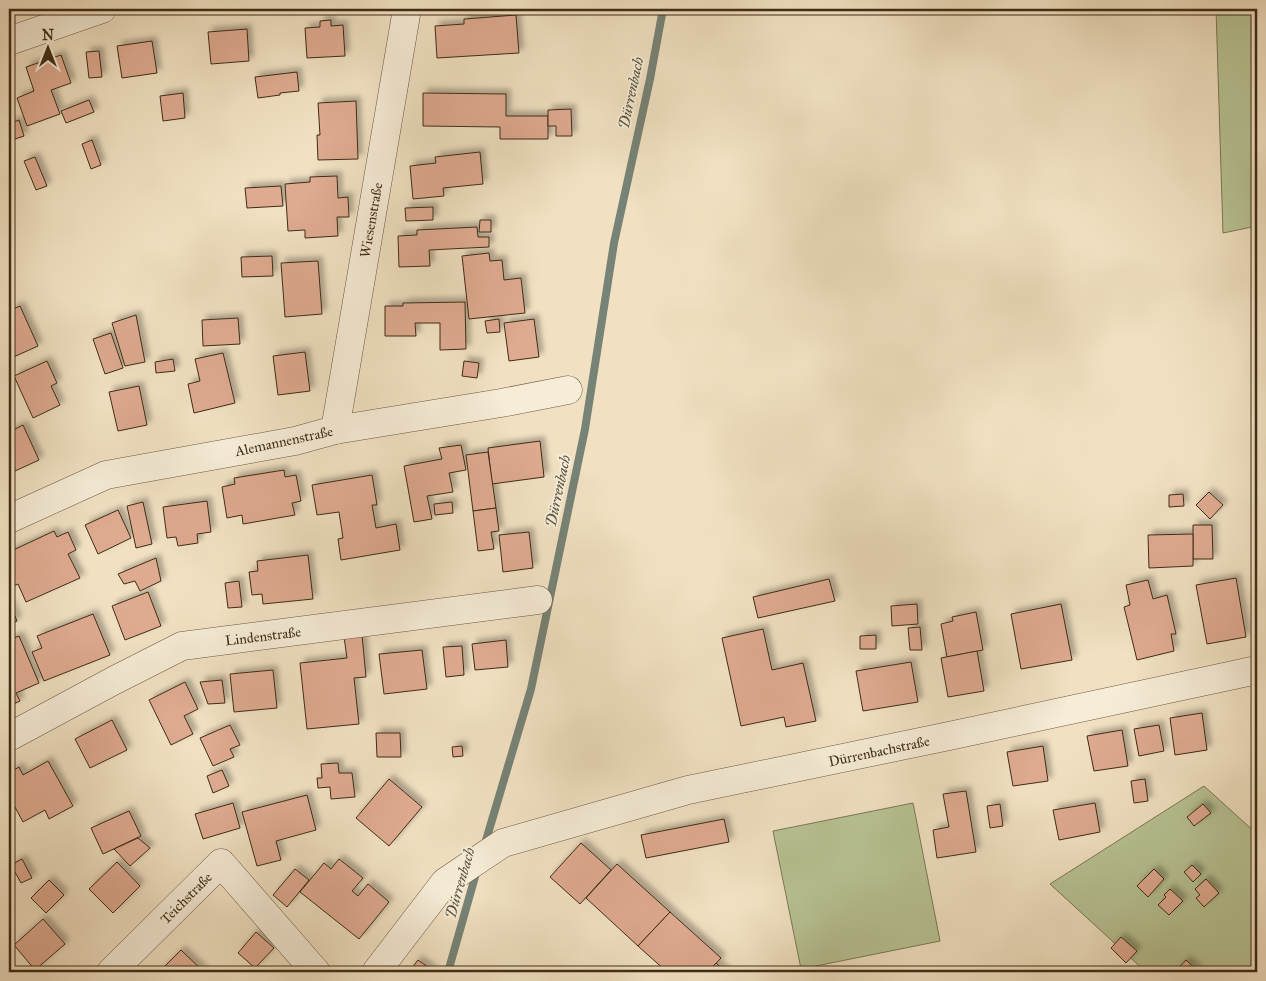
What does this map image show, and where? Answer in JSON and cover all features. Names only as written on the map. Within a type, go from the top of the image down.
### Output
[{"type":"street","points":[[9,41],[102,9]]},
{"type":"street","name":"Wiesenstraße","points":[[334,430],[407,9]]},
{"type":"street","name":"Alemannenstraße","points":[[9,519],[106,475],[295,441],[334,430],[501,403],[568,390]]},
{"type":"street","name":"Lindenstraße","points":[[9,737],[182,646],[538,600]]},
{"type":"street","name":"Dürrenbachstraße","points":[[376,972],[445,882],[503,843],[688,790],[1257,670]]},
{"type":"street","name":"Teichstraße","points":[[111,972],[221,863],[316,972]]},
{"type":"green space","points":[[1216,9],[1257,9],[1257,226],[1223,233]]},
{"type":"green space","points":[[1204,786],[1257,834],[1257,972],[1146,972],[1050,884]]},
{"type":"green space","points":[[913,803],[940,941],[801,969],[773,831]]},
{"type":"building","points":[[566,9],[582,9],[582,11],[566,12]]},
{"type":"building","points":[[516,15],[519,53],[437,58],[435,26],[464,24],[464,19]]},
{"type":"building","points":[[331,20],[331,26],[343,25],[345,56],[307,58],[305,28],[320,27],[320,21]]},
{"type":"building","points":[[247,29],[249,61],[211,64],[208,32]]},
{"type":"building","points":[[152,41],[157,73],[122,78],[117,46]]},
{"type":"building","points":[[99,51],[102,77],[89,78],[86,52]]},
{"type":"building","points":[[61,55],[71,83],[51,90],[60,114],[27,126],[17,98],[34,91],[26,67]]},
{"type":"building","points":[[297,72],[299,91],[258,98],[255,77]]},
{"type":"building","points":[[183,93],[185,118],[163,121],[160,96]]},
{"type":"building","points":[[423,93],[506,94],[506,116],[548,116],[548,139],[500,139],[500,127],[423,126]]},
{"type":"building","points":[[89,100],[94,112],[66,123],[61,111]]},
{"type":"building","points":[[356,101],[358,159],[318,160],[317,135],[320,135],[318,103]]},
{"type":"building","points":[[571,109],[572,136],[556,136],[556,126],[548,126],[548,110]]},
{"type":"building","points":[[19,120],[24,136],[9,141],[9,124]]},
{"type":"building","points":[[92,140],[101,165],[91,169],[82,144]]},
{"type":"building","points":[[480,152],[483,184],[443,188],[444,196],[413,199],[410,166],[436,163],[435,157]]},
{"type":"building","points":[[35,157],[47,186],[36,190],[24,161]]},
{"type":"building","points":[[337,176],[338,198],[348,197],[349,217],[337,217],[338,236],[305,238],[305,230],[288,231],[285,184],[310,182],[310,177]]},
{"type":"building","points":[[281,186],[283,206],[247,208],[245,188]]},
{"type":"building","points":[[433,207],[433,220],[406,221],[405,208]]},
{"type":"building","points":[[480,220],[491,220],[491,232],[479,232]]},
{"type":"building","points":[[477,227],[478,237],[489,237],[489,247],[429,250],[430,266],[399,267],[398,236],[417,235],[417,230]]},
{"type":"building","points":[[489,253],[490,261],[502,260],[504,280],[521,278],[525,313],[469,319],[462,256]]},
{"type":"building","points":[[272,256],[273,276],[242,277],[241,257]]},
{"type":"building","points":[[318,261],[322,314],[285,317],[281,263]]},
{"type":"building","points":[[465,302],[466,349],[440,350],[440,323],[415,323],[416,336],[385,336],[385,306],[403,306],[403,303]]},
{"type":"building","points":[[20,306],[38,346],[9,359],[9,311]]},
{"type":"building","points":[[136,315],[145,362],[125,366],[112,323]]},
{"type":"building","points":[[238,318],[240,344],[203,346],[202,320]]},
{"type":"building","points":[[499,319],[500,332],[487,333],[485,321]]},
{"type":"building","points":[[534,319],[539,357],[509,361],[504,323]]},
{"type":"building","points":[[111,333],[123,368],[105,374],[93,339]]},
{"type":"building","points":[[305,352],[310,391],[278,395],[273,356]]},
{"type":"building","points":[[223,353],[235,403],[194,413],[188,384],[200,381],[195,359]]},
{"type":"building","points":[[173,359],[175,371],[156,373],[155,362]]},
{"type":"building","points":[[47,361],[57,383],[51,386],[60,405],[33,418],[14,376]]},
{"type":"building","points":[[464,361],[479,363],[477,378],[462,376]]},
{"type":"building","points":[[139,386],[147,425],[118,431],[109,392]]},
{"type":"building","points":[[23,425],[39,460],[15,471],[9,457],[9,432]]},
{"type":"building","points":[[540,441],[544,477],[492,484],[488,448]]},
{"type":"building","points":[[461,445],[466,470],[449,473],[453,492],[427,496],[432,519],[414,522],[404,466],[442,459],[439,448]]},
{"type":"building","points":[[488,452],[496,508],[473,511],[466,455]]},
{"type":"building","points":[[284,470],[285,477],[296,475],[301,501],[292,503],[295,515],[243,524],[242,515],[227,518],[222,487],[235,484],[234,478]]},
{"type":"building","points":[[372,475],[377,505],[372,505],[376,528],[396,524],[400,550],[341,560],[338,539],[343,538],[339,512],[317,515],[312,485]]},
{"type":"building","points":[[1209,492],[1223,505],[1210,519],[1196,505]]},
{"type":"building","points":[[1183,494],[1184,506],[1169,507],[1169,495]]},
{"type":"building","points":[[207,501],[211,532],[197,534],[198,543],[178,546],[176,537],[167,538],[163,507]]},
{"type":"building","points":[[143,502],[152,544],[136,548],[127,506]]},
{"type":"building","points":[[452,502],[453,513],[435,515],[434,504]]},
{"type":"building","points":[[496,508],[499,531],[491,532],[494,549],[478,551],[473,511]]},
{"type":"building","points":[[118,510],[131,538],[98,554],[85,525]]},
{"type":"building","points":[[1193,525],[1212,525],[1213,559],[1193,559]]},
{"type":"building","points":[[54,531],[57,537],[68,532],[76,550],[68,554],[80,578],[26,602],[18,584],[9,588],[9,552]]},
{"type":"building","points":[[529,532],[533,568],[503,572],[499,535]]},
{"type":"building","points":[[1193,534],[1193,566],[1149,568],[1148,535]]},
{"type":"building","points":[[308,555],[313,599],[263,604],[262,594],[252,595],[249,572],[258,571],[257,561]]},
{"type":"building","points":[[156,558],[161,581],[140,591],[135,581],[124,584],[118,574]]},
{"type":"building","points":[[1236,578],[1246,637],[1207,644],[1196,585]]},
{"type":"building","points":[[829,579],[835,601],[758,618],[753,597]]},
{"type":"building","points":[[1148,580],[1153,599],[1167,595],[1176,634],[1171,634],[1174,651],[1137,660],[1124,607],[1130,605],[1126,585]]},
{"type":"building","points":[[239,581],[242,607],[228,608],[225,583]]},
{"type":"building","points":[[148,592],[161,626],[125,640],[112,606]]},
{"type":"building","points":[[9,601],[17,621],[9,625]]},
{"type":"building","points":[[917,604],[918,624],[892,626],[891,606]]},
{"type":"building","points":[[1061,604],[1072,660],[1021,669],[1011,614]]},
{"type":"building","points":[[976,612],[983,650],[947,657],[941,624],[953,621],[952,617]]},
{"type":"building","points":[[93,614],[110,655],[44,681],[32,652],[42,648],[37,636]]},
{"type":"building","points":[[920,627],[922,650],[910,650],[908,628]]},
{"type":"building","points":[[763,629],[772,670],[803,663],[816,721],[786,727],[784,717],[741,726],[722,638]]},
{"type":"building","points":[[362,635],[366,677],[354,678],[359,724],[307,729],[300,663],[347,658],[344,637]]},
{"type":"building","points":[[876,635],[876,649],[860,649],[860,636]]},
{"type":"building","points":[[19,636],[39,683],[16,693],[20,701],[9,706],[9,640]]},
{"type":"building","points":[[506,640],[508,667],[475,670],[472,644]]},
{"type":"building","points":[[462,646],[464,675],[446,677],[443,647]]},
{"type":"building","points":[[422,650],[427,689],[384,694],[379,654]]},
{"type":"building","points":[[977,651],[984,691],[948,697],[941,658]]},
{"type":"building","points":[[911,662],[918,702],[863,711],[856,671]]},
{"type":"building","points":[[273,670],[277,708],[234,712],[230,674]]},
{"type":"building","points":[[222,680],[225,703],[208,704],[200,682]]},
{"type":"building","points":[[185,682],[198,709],[184,716],[193,734],[171,745],[149,700]]},
{"type":"building","points":[[1202,713],[1207,750],[1175,755],[1170,718]]},
{"type":"building","points":[[112,720],[127,750],[90,768],[75,739]]},
{"type":"building","points":[[230,725],[240,745],[230,749],[234,757],[213,766],[200,738]]},
{"type":"building","points":[[1159,725],[1164,751],[1139,756],[1134,729]]},
{"type":"building","points":[[1122,730],[1128,766],[1094,771],[1087,736]]},
{"type":"building","points":[[376,733],[400,733],[401,757],[377,757]]},
{"type":"building","points":[[462,746],[463,756],[453,757],[452,747]]},
{"type":"building","points":[[1043,746],[1048,781],[1013,786],[1007,752]]},
{"type":"building","points":[[48,761],[73,806],[49,819],[45,810],[23,822],[9,796],[9,773],[19,767],[23,775]]},
{"type":"building","points":[[338,763],[339,773],[352,773],[355,797],[331,799],[330,787],[318,788],[317,778],[322,778],[321,764]]},
{"type":"building","points":[[222,770],[229,786],[213,793],[207,776]]},
{"type":"building","points":[[389,779],[422,807],[389,846],[356,818]]},
{"type":"building","points":[[1145,779],[1148,801],[1134,803],[1131,781]]},
{"type":"building","points":[[966,791],[976,852],[937,858],[933,830],[949,827],[943,794]]},
{"type":"building","points":[[307,795],[316,830],[276,841],[281,860],[257,866],[242,812]]},
{"type":"building","points":[[233,803],[240,828],[203,839],[195,814]]},
{"type":"building","points":[[1095,803],[1100,832],[1059,840],[1053,810]]},
{"type":"building","points":[[1000,804],[1003,826],[990,828],[987,806]]},
{"type":"building","points":[[1203,804],[1211,813],[1194,826],[1187,817]]},
{"type":"building","points":[[129,811],[141,836],[103,854],[91,828]]},
{"type":"building","points":[[724,819],[729,842],[646,858],[641,835]]},
{"type":"building","points":[[138,838],[150,848],[130,866],[114,849]]},
{"type":"building","points":[[581,843],[611,870],[580,904],[550,877]]},
{"type":"building","points":[[22,859],[32,878],[21,883],[11,865]]},
{"type":"building","points":[[339,859],[363,878],[352,891],[358,896],[368,884],[389,902],[359,939],[300,892],[324,863],[331,869]]},
{"type":"building","points":[[117,862],[140,886],[113,913],[89,889]]},
{"type":"building","points":[[617,864],[670,912],[638,946],[586,898]]},
{"type":"building","points":[[1192,865],[1201,874],[1193,882],[1184,872]]},
{"type":"building","points":[[295,869],[309,880],[287,907],[273,895]]},
{"type":"building","points":[[1154,869],[1164,879],[1148,897],[1137,886]]},
{"type":"building","points":[[1206,879],[1219,893],[1204,907],[1196,898],[1200,895],[1195,889]]},
{"type":"building","points":[[49,880],[64,895],[46,913],[31,898]]},
{"type":"building","points":[[1170,889],[1183,901],[1169,915],[1158,905],[1166,897],[1164,895]]},
{"type":"building","points":[[670,912],[721,958],[708,972],[667,972],[638,946]]},
{"type":"building","points":[[43,919],[65,944],[35,970],[14,945]]},
{"type":"building","points":[[256,932],[274,948],[255,968],[238,953]]},
{"type":"building","points":[[1121,937],[1137,951],[1126,963],[1111,948]]},
{"type":"building","points":[[181,950],[204,972],[159,972]]},
{"type":"building","points":[[418,960],[435,972],[409,972]]},
{"type":"building","points":[[1186,960],[1198,971],[1175,972]]},
{"type":"building","points":[[716,963],[726,972],[708,972]]},
{"type":"waterway","name":"Dürrenbach","points":[[484,847],[531,689],[585,429],[614,243],[650,79],[663,9]]},
{"type":"waterway","name":"Dürrenbach","points":[[448,972],[477,870]]}]
